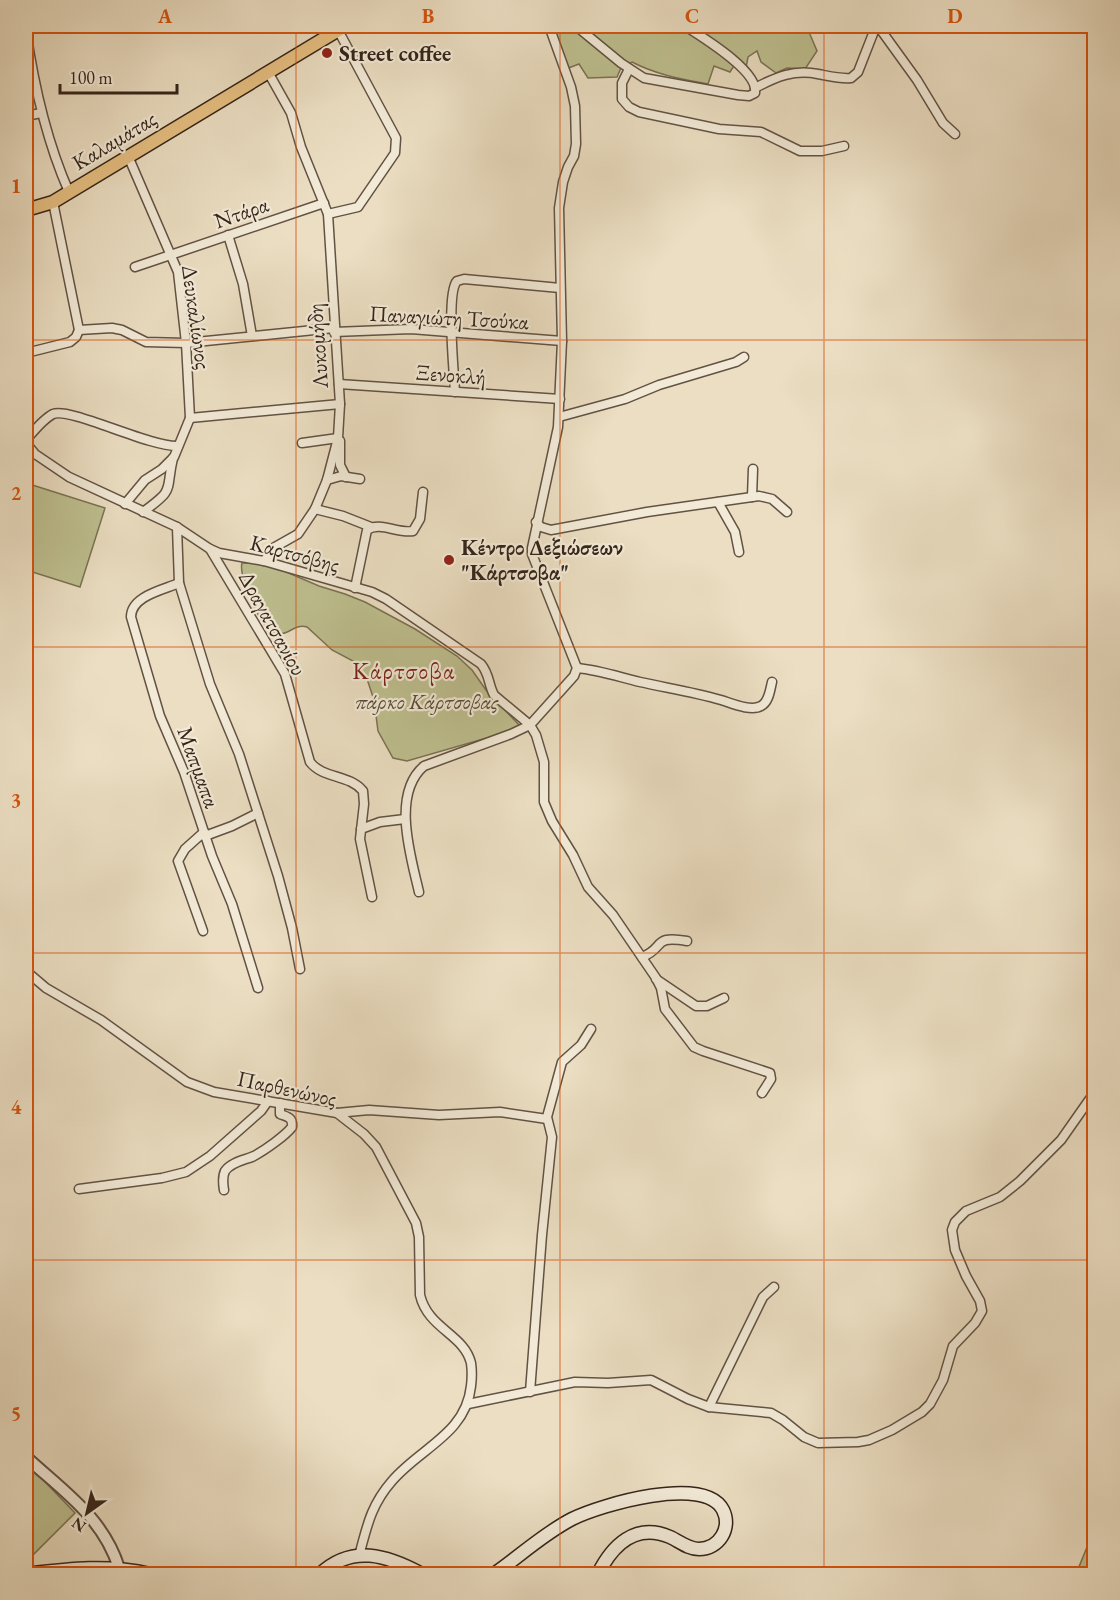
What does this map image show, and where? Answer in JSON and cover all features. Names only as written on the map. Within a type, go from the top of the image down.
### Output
[{"type":"main road","name":"Καλαμάτας","points":[[26,210],[53,202],[342,28]]},
{"type":"main road","points":[[494,1575],[536,1541],[562,1525],[611,1504],[672,1494],[689,1494],[712,1498],[723,1509],[726,1520],[724,1532],[718,1542],[711,1546],[696,1549],[660,1533],[635,1535],[611,1551],[598,1575]]},
{"type":"main road","points":[[320,1575],[338,1561],[359,1556],[378,1556],[422,1575]]},
{"type":"main road","points":[[26,1574],[78,1568],[118,1568],[150,1575]]},
{"type":"street","points":[[419,892],[405,819],[409,792],[416,775],[424,766],[511,735],[530,725],[574,676],[577,668],[532,554],[536,522],[559,417],[562,341],[559,208],[563,182],[575,152],[576,135],[571,87],[549,26]]},
{"type":"street","points":[[576,26],[629,69],[650,80],[752,96],[756,88],[788,73],[812,73],[851,78],[858,72],[877,26]]},
{"type":"street","points":[[685,26],[742,68],[756,88]]},
{"type":"street","points":[[877,26],[917,80],[943,123],[955,134]]},
{"type":"street","points":[[328,214],[358,207],[397,148],[396,138],[342,28]]},
{"type":"street","points":[[26,30],[41,113],[51,147],[69,192]]},
{"type":"street","points":[[629,69],[622,83],[621,99],[629,107],[639,112],[719,129],[760,132],[800,151],[822,151],[844,146]]},
{"type":"street","name":"Λυκομήδη","points":[[268,72],[291,113],[304,155],[328,214],[340,404],[338,438]]},
{"type":"street","points":[[26,116],[41,113]]},
{"type":"street","name":"Δευκαλίωνος","points":[[128,156],[178,272],[186,343],[190,418]]},
{"type":"street","points":[[26,353],[70,342],[79,330],[53,202]]},
{"type":"street","name":"Ντάρα","points":[[135,267],[324,203]]},
{"type":"street","points":[[228,235],[243,284],[252,336]]},
{"type":"street","points":[[455,392],[452,333],[453,289],[459,279],[560,288]]},
{"type":"street","name":"Παναγιώτη Τσούκα","points":[[79,330],[112,328],[146,342],[186,343],[334,330],[411,329],[562,341]]},
{"type":"street","points":[[559,417],[625,399],[659,385],[735,362],[744,357]]},
{"type":"street","name":"Ξενοκλή","points":[[339,384],[560,399]]},
{"type":"street","points":[[143,512],[166,494],[171,481],[174,457],[190,418],[340,404]]},
{"type":"street","points":[[26,441],[50,416],[57,413],[77,417],[155,443],[178,446]]},
{"type":"street","points":[[302,443],[338,438]]},
{"type":"street","points":[[338,438],[341,444],[340,465],[346,477]]},
{"type":"street","points":[[264,561],[275,547],[298,534],[315,509],[327,480],[338,438]]},
{"type":"street","name":"Καρτσόβης","points":[[26,441],[35,454],[69,477],[177,527],[219,553],[264,561],[372,592],[396,604],[481,664],[489,675],[494,695],[530,725]]},
{"type":"street","points":[[125,504],[145,480],[162,469],[174,457]]},
{"type":"street","points":[[752,497],[753,469]]},
{"type":"street","points":[[327,480],[346,477],[360,479]]},
{"type":"street","points":[[315,509],[343,516],[370,528],[375,526],[403,532],[412,531],[420,519],[423,492]]},
{"type":"street","points":[[536,522],[541,527],[551,530],[647,512],[759,496],[772,498],[787,512]]},
{"type":"street","points":[[718,502],[735,532],[740,552]]},
{"type":"street","points":[[177,527],[179,583],[210,684],[239,754],[278,876],[300,969]]},
{"type":"street","points":[[356,588],[365,537],[370,528]]},
{"type":"street","name":"Δραγατσανίου","points":[[210,549],[285,674],[310,762],[320,771],[355,783],[363,791],[361,829],[363,857],[372,897]]},
{"type":"street","name":"Μαπμαπα","points":[[179,583],[139,601],[131,610],[130,617],[160,716],[184,772],[204,834],[232,904],[258,988]]},
{"type":"street","points":[[577,668],[607,672],[637,681],[687,690],[754,708],[762,706],[765,702],[771,682]]},
{"type":"street","points":[[530,725],[539,742],[544,762],[544,802],[588,887],[613,915],[656,978],[661,988],[665,1009],[694,1047],[703,1052],[770,1073],[771,1079],[762,1093]]},
{"type":"street","points":[[203,931],[178,861],[189,843],[204,834],[232,826],[258,813]]},
{"type":"street","points":[[361,829],[380,822],[405,819]]},
{"type":"street","points":[[642,957],[653,952],[665,939],[687,941]]},
{"type":"street","name":"Παρθενώνος","points":[[26,971],[45,988],[108,1025],[187,1082],[214,1092],[337,1113],[364,1134],[376,1147],[413,1214],[419,1237],[420,1295],[423,1305],[430,1317],[467,1352],[472,1374],[468,1404],[456,1425],[402,1470],[379,1498],[370,1514],[359,1556]]},
{"type":"street","points":[[656,978],[696,1006],[707,1006],[724,998]]},
{"type":"street","points":[[530,1392],[552,1137],[547,1119],[562,1062],[581,1045],[591,1029]]},
{"type":"street","points":[[468,1404],[575,1382],[608,1383],[651,1380],[709,1407],[771,1413],[804,1437],[826,1443],[869,1440],[892,1430],[922,1412],[938,1393],[953,1347],[975,1323],[982,1311],[980,1301],[955,1250],[952,1230],[955,1222],[966,1210],[1000,1197],[1013,1187],[1061,1140],[1095,1093]]},
{"type":"street","points":[[79,1189],[156,1179],[186,1172],[210,1156],[261,1111],[268,1101]]},
{"type":"street","points":[[224,1190],[223,1181],[226,1170],[234,1163],[256,1155],[292,1127],[292,1121],[288,1116],[280,1114],[280,1103]]},
{"type":"street","points":[[337,1113],[369,1110],[439,1115],[500,1112],[547,1119]]},
{"type":"street","points":[[709,1407],[763,1297],[774,1287]]},
{"type":"street","points":[[26,1457],[98,1524],[109,1543],[118,1568]]},
{"type":"green space","points":[[552,26],[814,26],[809,32],[817,51],[805,69],[787,68],[776,73],[761,62],[757,51],[748,57],[746,68],[737,61],[730,72],[714,66],[708,84],[660,73],[632,62],[621,68],[617,77],[588,78],[579,64],[566,69]]},
{"type":"green space","points":[[26,483],[105,508],[80,587],[26,570]]},
{"type":"green space","name":"πάρκο Κάρτσοβας","points":[[242,563],[256,563],[284,571],[345,594],[415,629],[457,656],[472,670],[486,690],[519,725],[511,731],[407,761],[393,758],[378,731],[374,700],[367,679],[355,662],[332,650],[307,627],[299,627],[281,634],[271,631],[264,624],[252,603],[244,579]]},
{"type":"green space","points":[[26,1462],[75,1513],[32,1556],[29,1567],[57,1566],[26,1574]]},
{"type":"green space","points":[[1094,1530],[1094,1574],[1076,1574]]},
{"type":"place","name":"Street coffee","points":[[327,53]]},
{"type":"place","name":"Κέντρο Δεξιώσεων \"Κάρτσοβα\"","points":[[449,560]]},
{"type":"district","name":"Κάρτσοβα","points":[[404,671]]}]
